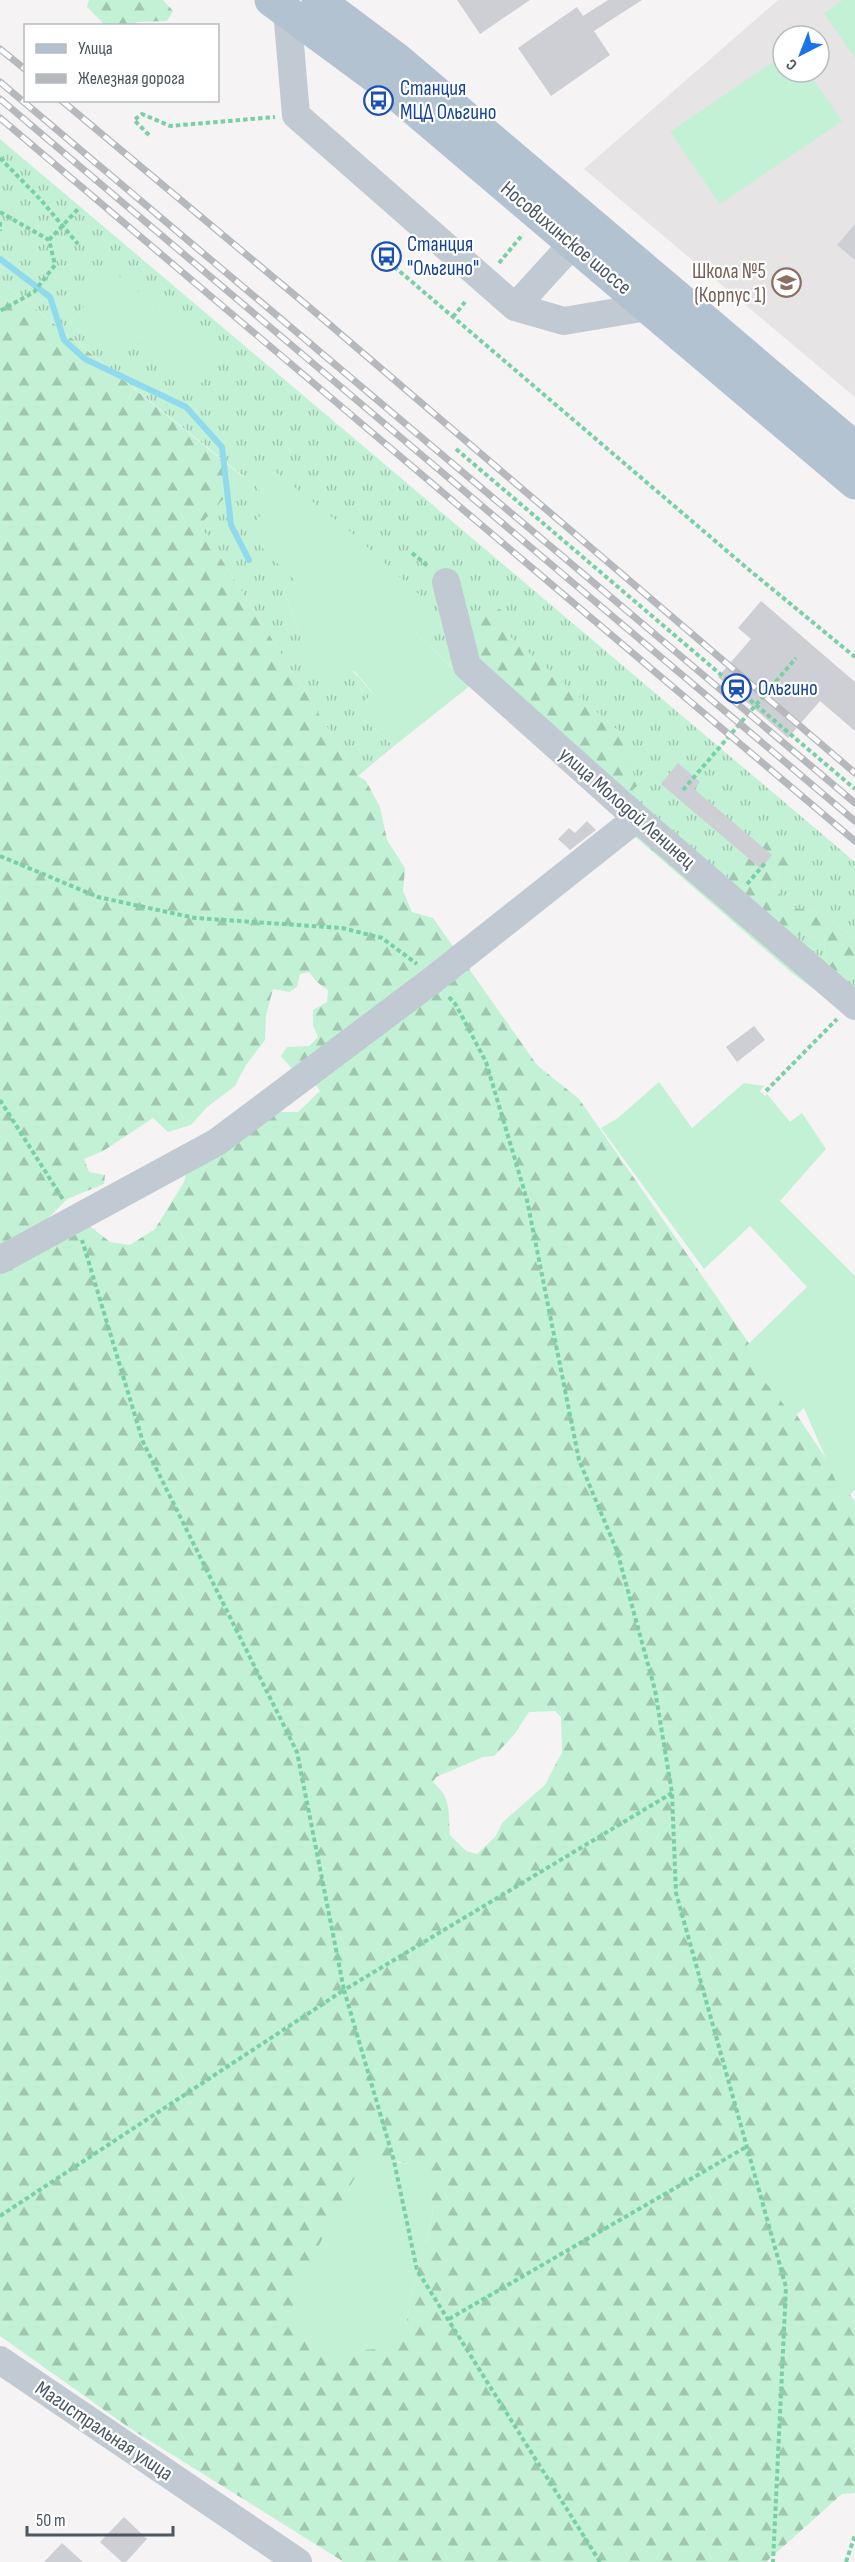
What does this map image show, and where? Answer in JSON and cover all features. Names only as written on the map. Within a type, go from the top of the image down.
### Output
[{"type":"main road","name":"Носовихинское шоссе","points":[[318,0],[398,60],[582,234],[648,307],[855,483]]},
{"type":"main road","name":"Носовихинское шоссе","points":[[279,5],[582,234],[855,448]]},
{"type":"street","points":[[279,5],[296,115],[515,308],[564,321],[648,307]]},
{"type":"street","points":[[515,308],[582,234]]},
{"type":"street","name":"улица Молодой Ленинец","points":[[446,582],[467,666],[854,1005]]},
{"type":"street","points":[[0,1260],[217,1142],[435,979],[638,818]]},
{"type":"street","name":"Магистральная улица","points":[[0,2360],[298,2562]]},
{"type":"path","points":[[149,135],[134,120],[142,114],[170,126],[296,115]]},
{"type":"path","points":[[0,158],[40,199],[78,244]]},
{"type":"path","points":[[49,240],[80,208]]},
{"type":"path","points":[[0,212],[49,240],[56,265],[34,292],[1,310]]},
{"type":"path","points":[[0,222],[0,231]]},
{"type":"path","points":[[498,263],[525,232]]},
{"type":"path","points":[[377,252],[748,569],[855,657]]},
{"type":"path","points":[[453,317],[465,302]]},
{"type":"path","points":[[456,449],[726,679]]},
{"type":"path","points":[[683,790],[796,658]]},
{"type":"path","points":[[750,700],[855,789]]},
{"type":"path","points":[[0,856],[98,897],[195,918],[342,928],[382,938],[435,979],[456,1005],[486,1062],[527,1200],[579,1460],[617,1551],[655,1690],[672,1793],[676,1893],[786,2287],[773,2562]]},
{"type":"path","points":[[766,1091],[854,1005]]},
{"type":"path","points":[[0,1100],[75,1218],[143,1442],[297,1752],[344,1990],[394,2162],[417,2270],[600,2562]]},
{"type":"path","points":[[0,2216],[344,1990],[672,1793]]},
{"type":"path","points":[[448,2319],[746,2147]]},
{"type":"path","points":[[846,2562],[855,2535]]},
{"type":"shaded area","name":"Школа №5 (Корпус 1)","points":[[778,0],[855,0],[855,397],[584,169]]},
{"type":"green space","points":[[89,0],[163,0],[173,11],[167,21],[104,24],[87,7]]},
{"type":"green space","points":[[843,0],[855,0],[855,58],[824,13]]},
{"type":"green space","points":[[771,63],[771,84],[816,84],[842,121],[720,204],[670,132]]},
{"type":"green space","points":[[0,139],[855,862],[855,938],[817,911],[789,907],[774,886],[779,872],[768,828],[722,884],[802,933],[824,943],[826,968],[842,979],[855,967],[855,1020],[792,973],[633,835],[616,814],[551,758],[416,634],[430,622],[271,502],[295,581],[283,590],[304,645],[304,663],[334,680],[348,668],[355,673],[373,693],[354,711],[394,746],[358,776],[200,525],[243,476],[0,280]],"holes":[[[104,265],[221,359],[198,386],[139,335],[116,361],[71,323],[85,305],[76,297]],[[505,633],[623,735],[460,639]]]},
{"type":"green space","points":[[104,264],[221,359],[198,387],[139,335],[116,362],[71,323],[85,305],[76,297]]},
{"type":"green space","points":[[0,280],[243,477],[200,525],[358,776],[366,781],[380,807],[387,840],[405,868],[403,891],[412,912],[433,918],[537,1065],[579,1099],[746,1339],[855,1502],[855,2493],[842,2494],[766,2562],[344,2562],[131,2429],[0,2336]],"holes":[[[309,972],[328,990],[327,1002],[313,1010],[313,1025],[318,1037],[309,1046],[287,1047],[281,1056],[305,1084],[315,1084],[320,1091],[298,1112],[276,1112],[188,1168],[184,1182],[155,1229],[130,1245],[110,1242],[87,1224],[44,1223],[67,1199],[104,1184],[105,1175],[89,1172],[84,1159],[103,1151],[153,1118],[168,1132],[191,1125],[207,1107],[235,1086],[246,1065],[265,1040],[266,1015],[273,989],[289,992],[297,987],[300,974]],[[555,1711],[561,1717],[562,1752],[545,1785],[503,1822],[495,1837],[477,1854],[466,1851],[450,1835],[446,1800],[433,1782],[436,1777],[483,1757],[494,1756],[513,1736],[529,1712]],[[394,2161],[410,2164],[430,2188],[433,2213],[412,2291],[406,2326]]]},
{"type":"green space","points":[[273,470],[353,534],[435,609],[430,622],[416,634],[471,685],[394,746],[354,711],[373,693],[355,672],[348,669],[334,680],[324,682],[304,664],[304,645],[283,590],[295,581],[247,532],[271,502],[256,487],[260,475]]},
{"type":"green space","points":[[482,608],[500,609],[508,618],[506,633],[623,735],[637,786],[623,798],[468,658],[460,639]]},
{"type":"green space","points":[[768,828],[799,857],[792,869],[779,872],[774,886],[789,907],[817,911],[855,938],[855,967],[842,979],[826,968],[824,943],[802,933],[789,940],[722,884]]},
{"type":"green space","points":[[659,1082],[692,1128],[744,1083],[764,1086],[760,1091],[765,1096],[767,1094],[790,1122],[802,1113],[826,1149],[780,1201],[855,1276],[855,1490],[844,1500],[804,1408],[794,1417],[740,1352],[807,1287],[750,1226],[704,1269],[601,1128],[618,1118]]},
{"type":"green space","points":[[372,2160],[411,2164],[430,2188],[433,2213],[412,2291],[406,2326],[378,2349],[327,2352],[298,2321],[292,2296],[356,2175]]},
{"type":"building","points":[[457,0],[530,0],[480,34]]},
{"type":"building","points":[[608,0],[642,0],[594,31],[610,55],[551,96],[518,48],[577,7],[583,16]]},
{"type":"building","points":[[855,224],[855,260],[837,245]]},
{"type":"building","points":[[761,601],[855,682],[855,731],[820,701],[788,738],[718,677],[751,639],[738,628]]},
{"type":"building","points":[[678,763],[700,782],[694,789],[772,855],[761,869],[661,784]]},
{"type":"building","points":[[587,821],[596,830],[570,850],[558,839],[569,828],[575,833]]},
{"type":"building","points":[[754,1026],[765,1040],[737,1062],[726,1047]]},
{"type":"building","points":[[124,2517],[147,2539],[126,2562],[122,2562],[100,2542]]},
{"type":"building","points":[[62,2543],[83,2562],[44,2562]]},
{"type":"waterway","points":[[0,259],[50,297],[64,340],[85,359],[186,407],[222,447],[231,525],[249,560]]},
{"type":"railway","points":[[0,49],[24,68]]},
{"type":"railway","points":[[0,82],[855,803]]},
{"type":"railway","points":[[0,99],[855,821]]},
{"type":"railway","points":[[63,102],[309,307],[855,773]]},
{"type":"railway","points":[[0,118],[855,841]]},
{"type":"place","name":"Станция МЦД Ольгино","points":[[379,100]]},
{"type":"place","name":"Станция \"Ольгино\"","points":[[386,256]]},
{"type":"place","name":"Школа №5 (Корпус 1)","points":[[787,283]]},
{"type":"place","name":"Ольгино","points":[[737,688]]}]
